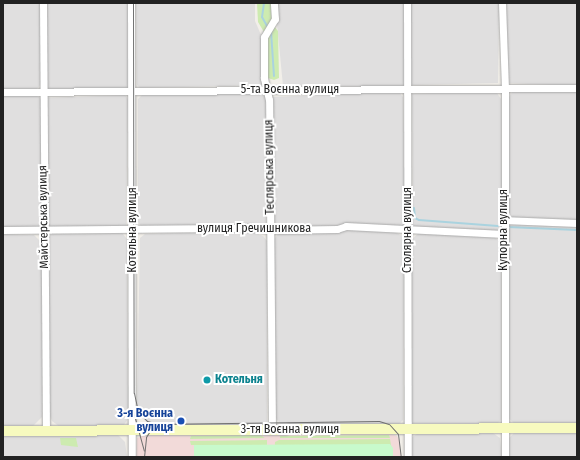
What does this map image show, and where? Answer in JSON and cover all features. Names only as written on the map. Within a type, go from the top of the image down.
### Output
[{"type":"main road","name":"3-тя Воєнна вулиця","points":[[3,431],[577,428]]},
{"type":"street","name":"Майстерська вулиця","points":[[43,3],[46,431]]},
{"type":"street","name":"Котельна вулиця","points":[[131,3],[133,231],[132,457]]},
{"type":"street","name":"Теслярська вулиця","points":[[272,430],[270,230],[267,90],[264,38],[275,19],[274,3]]},
{"type":"street","name":"Столярна вулиця","points":[[407,3],[408,457]]},
{"type":"street","name":"Купорна вулиця","points":[[502,3],[505,87],[505,457]]},
{"type":"street","name":"5-та Воєнна вулиця","points":[[3,92],[408,90],[505,87],[577,88]]},
{"type":"street","points":[[504,220],[577,223]]},
{"type":"street","name":"вулиця Гречишникова","points":[[3,230],[44,232],[253,228],[270,230],[337,229],[346,226],[408,231],[504,234]]},
{"type":"shaded area","points":[[3,3],[41,3],[41,84],[36,90],[3,89]]},
{"type":"shaded area","points":[[45,3],[128,3],[129,85],[126,89],[47,90]]},
{"type":"shaded area","points":[[136,3],[255,3],[255,21],[262,37],[263,85],[140,88],[137,85]]},
{"type":"shaded area","points":[[275,3],[404,3],[405,84],[401,87],[283,86]]},
{"type":"shaded area","points":[[410,3],[499,3],[498,83],[412,85],[410,81]]},
{"type":"shaded area","points":[[505,3],[577,3],[577,86],[508,83]]},
{"type":"shaded area","points":[[495,90],[501,99],[502,229],[498,232],[413,228],[412,94]]},
{"type":"shaded area","points":[[398,91],[403,97],[406,226],[275,226],[273,97]]},
{"type":"shaded area","points":[[513,91],[577,91],[577,220],[511,218],[507,215],[506,115],[509,97]]},
{"type":"shaded area","points":[[144,93],[260,93],[265,96],[267,104],[266,223],[262,226],[141,226],[138,222],[138,99]]},
{"type":"shaded area","points":[[3,95],[36,95],[41,99],[41,227],[3,227]]},
{"type":"shaded area","points":[[125,95],[128,99],[126,226],[47,228],[46,98]]},
{"type":"shaded area","points":[[509,222],[577,225],[577,424],[515,424],[508,418],[507,225]]},
{"type":"shaded area","points":[[347,229],[395,232],[404,237],[403,420],[399,424],[283,426],[275,418],[274,240],[278,234]]},
{"type":"shaded area","points":[[250,231],[263,236],[267,241],[267,423],[265,425],[160,428],[150,425],[140,416],[137,409],[140,238],[145,234]]},
{"type":"shaded area","points":[[122,233],[127,239],[128,419],[123,426],[60,427],[52,421],[50,416],[47,238],[51,234]]},
{"type":"shaded area","points":[[419,233],[494,237],[501,242],[501,420],[497,424],[411,423],[412,239]]},
{"type":"shaded area","points":[[3,234],[34,235],[43,244],[42,417],[33,426],[3,426]]},
{"type":"shaded area","points":[[389,433],[397,436],[399,440],[401,457],[136,457],[137,438],[145,435]]},
{"type":"shaded area","points":[[493,433],[500,438],[502,457],[411,457],[411,438],[417,434]]},
{"type":"shaded area","points":[[514,433],[577,433],[577,457],[508,457],[508,439]]},
{"type":"shaded area","points":[[3,435],[118,435],[125,442],[127,457],[3,457]]},
{"type":"green space","points":[[257,3],[271,3],[272,21],[264,32],[258,22]]},
{"type":"green space","points":[[274,26],[278,31],[279,78],[274,80],[265,77],[265,38]]},
{"type":"green space","points":[[260,435],[265,438],[190,439],[191,436]]},
{"type":"green space","points":[[389,435],[390,438],[280,438],[280,436]]},
{"type":"green space","points":[[60,438],[76,438],[78,447],[61,445]]},
{"type":"green space","points":[[390,439],[393,457],[274,457],[275,442],[279,440]]},
{"type":"green space","points":[[267,440],[267,447],[194,457],[194,445],[191,445],[190,441]]},
{"type":"green space","points":[[390,444],[393,448],[393,457],[194,457],[194,445]]},
{"type":"waterway","points":[[264,3],[262,17],[267,26]]},
{"type":"waterway","points":[[271,31],[274,76]]},
{"type":"waterway","points":[[414,208],[415,218],[419,220],[498,226]]},
{"type":"waterway","points":[[507,227],[577,230]]},
{"type":"tram line","points":[[133,3],[134,393],[138,412],[147,421],[158,424],[379,421],[389,424],[398,434],[401,457]]},
{"type":"tram line","points":[[133,411],[144,451]]},
{"type":"tram line","points":[[144,457],[146,437],[151,429],[162,425]]},
{"type":"place","name":"Котельня","points":[[207,380]]},
{"type":"place","name":"3-я Воєнна вулиця","points":[[181,421]]}]
